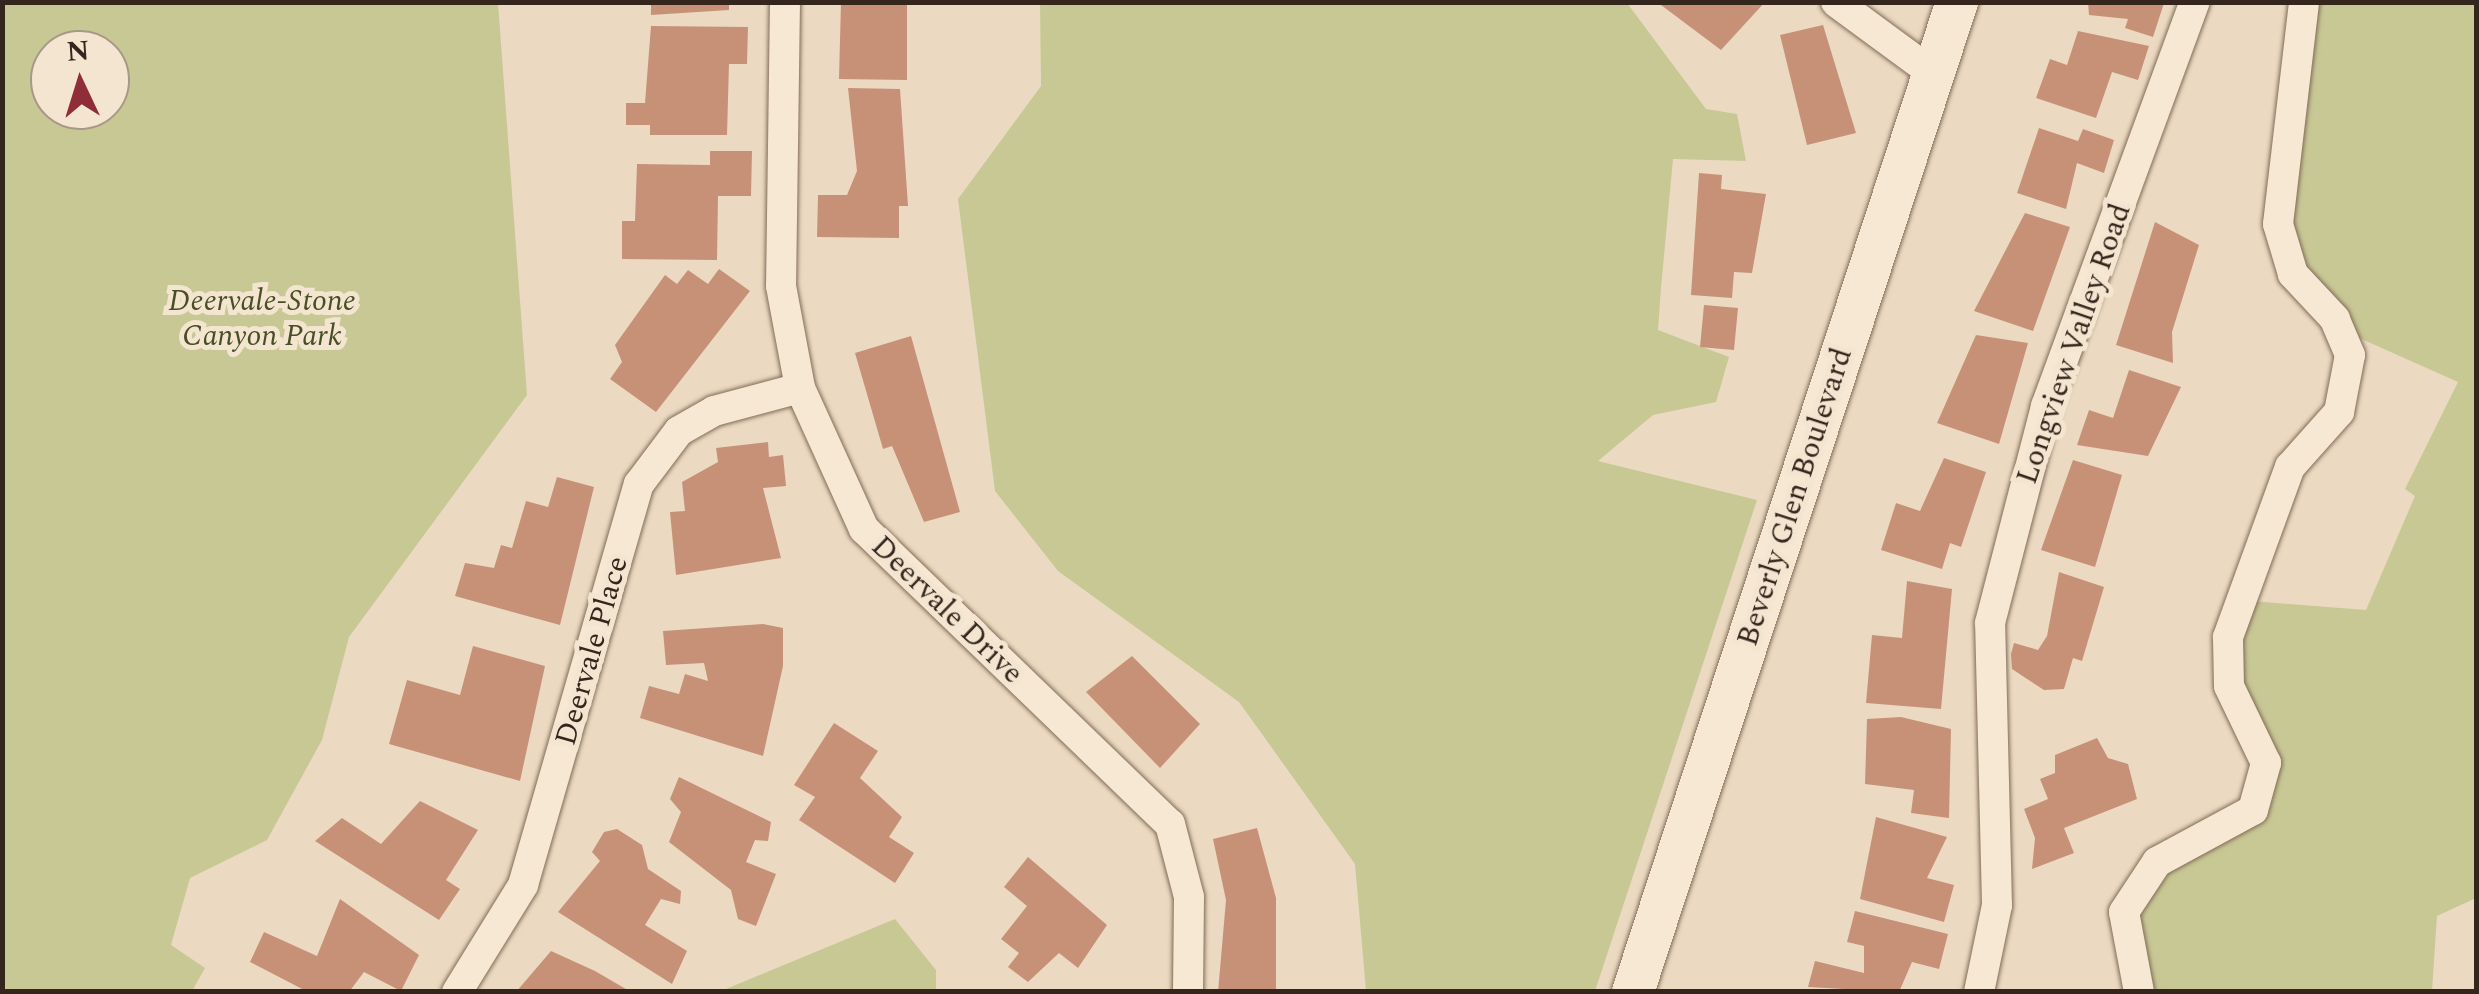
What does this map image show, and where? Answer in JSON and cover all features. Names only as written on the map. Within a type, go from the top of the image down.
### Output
[{"type":"main road","name":"Beverly Glen Boulevard","points":[[1633,992],[1957,2]]},
{"type":"street","name":"Deervale Drive","points":[[786,2],[781,286],[800,388],[864,529],[1170,824],[1189,897],[1188,992]]},
{"type":"street","points":[[1836,2],[1934,74]]},
{"type":"street","name":"Longview Valley Road","points":[[1980,992],[1996,906],[1990,623],[2046,406],[2195,2]]},
{"type":"street","points":[[2140,992],[2124,912],[2157,862],[2253,810],[2266,763],[2229,686],[2228,637],[2290,468],[2339,412],[2350,355],[2336,318],[2293,274],[2278,224],[2304,2]]},
{"type":"street","name":"Deervale Place","points":[[457,992],[524,885],[639,484],[658,450],[714,410],[800,388]]},
{"type":"green space","name":"Deervale-Stone Canyon Park","points":[[2,3],[498,3],[527,395],[349,637],[322,740],[267,840],[190,878],[171,945],[205,968],[192,991],[3,991]]},
{"type":"green space","points":[[1040,3],[1627,3],[1706,109],[1737,114],[1746,161],[1673,159],[1661,288],[1658,330],[1729,357],[1716,402],[1653,415],[1598,461],[1757,500],[1595,991],[1366,991],[1355,864],[1239,702],[1058,571],[995,491],[958,199],[1041,86]]},
{"type":"green space","points":[[2312,3],[2476,3],[2476,898],[2437,916],[2432,991],[2148,991],[2135,917],[2169,865],[2259,816],[2236,647],[2251,601],[2366,610],[2415,496],[2405,489],[2458,382],[2357,337],[2298,257],[2287,224]]},
{"type":"green space","points":[[895,919],[936,970],[936,991],[721,991]]},
{"type":"building","points":[[651,2],[729,2],[729,10],[651,15]]},
{"type":"building","points":[[841,2],[907,2],[907,80],[839,79]]},
{"type":"building","points":[[1657,2],[1765,2],[1721,50]]},
{"type":"building","points":[[2088,2],[2164,3],[2153,37],[2125,28],[2128,19],[2089,15]]},
{"type":"building","points":[[1823,25],[1856,133],[1807,145],[1780,35]]},
{"type":"building","points":[[651,26],[748,27],[747,64],[729,64],[727,135],[650,135],[650,125],[626,125],[626,103],[645,103]]},
{"type":"building","points":[[2078,31],[2149,46],[2138,80],[2112,72],[2096,118],[2036,98],[2050,59],[2067,65]]},
{"type":"building","points":[[848,88],[900,89],[908,206],[899,206],[899,238],[817,237],[818,195],[847,195],[857,171]]},
{"type":"building","points":[[2039,128],[2078,141],[2083,129],[2114,140],[2104,173],[2077,163],[2066,209],[2017,193]]},
{"type":"building","points":[[710,151],[752,151],[751,196],[718,196],[717,260],[622,259],[622,221],[635,221],[637,164],[710,165]]},
{"type":"building","points":[[1699,173],[1722,175],[1721,189],[1766,194],[1752,273],[1734,272],[1732,298],[1691,295]]},
{"type":"building","points":[[2025,213],[2070,227],[2033,331],[1974,311]]},
{"type":"building","points":[[2155,222],[2199,245],[2172,332],[2173,363],[2116,345]]},
{"type":"building","points":[[719,269],[750,291],[656,412],[610,379],[622,362],[615,345],[665,275],[677,284],[688,270],[708,284]]},
{"type":"building","points":[[1704,305],[1738,308],[1734,350],[1700,347]]},
{"type":"building","points":[[1976,335],[2028,343],[1999,444],[1937,423]]},
{"type":"building","points":[[911,336],[960,512],[924,522],[892,446],[883,449],[855,353]]},
{"type":"building","points":[[2129,370],[2181,387],[2148,456],[2077,445],[2089,410],[2113,418]]},
{"type":"building","points":[[768,442],[769,457],[783,455],[786,486],[763,488],[781,558],[676,575],[670,512],[685,511],[682,482],[718,462],[716,448]]},
{"type":"building","points":[[1944,458],[1986,472],[1961,547],[1950,543],[1942,569],[1881,550],[1896,503],[1920,511]]},
{"type":"building","points":[[2073,460],[2122,475],[2095,567],[2041,550]]},
{"type":"building","points":[[557,477],[594,487],[560,625],[455,596],[465,563],[494,568],[501,545],[512,548],[526,501],[548,507]]},
{"type":"building","points":[[2059,572],[2104,587],[2082,661],[2073,658],[2064,689],[2044,690],[2012,669],[2011,654],[2014,643],[2038,650],[2047,636]]},
{"type":"building","points":[[1907,581],[1952,589],[1941,709],[1866,703],[1872,635],[1902,638]]},
{"type":"building","points":[[763,624],[783,628],[783,666],[763,756],[640,718],[649,686],[679,694],[685,674],[708,681],[704,663],[666,665],[663,631]]},
{"type":"building","points":[[473,646],[545,666],[520,781],[389,744],[407,680],[460,695]]},
{"type":"building","points":[[1132,656],[1200,724],[1160,768],[1086,692]]},
{"type":"building","points":[[1901,717],[1951,729],[1949,818],[1911,813],[1914,790],[1865,784],[1867,719]]},
{"type":"building","points":[[834,723],[878,751],[860,778],[902,817],[889,837],[914,853],[895,883],[799,820],[815,797],[794,785]]},
{"type":"building","points":[[2097,738],[2108,758],[2128,764],[2137,799],[2064,828],[2074,853],[2032,869],[2035,838],[2024,809],[2048,799],[2040,779],[2055,773],[2055,755]]},
{"type":"building","points":[[679,777],[771,822],[768,841],[755,840],[746,862],[776,874],[756,926],[738,919],[731,890],[669,842],[681,812],[670,799]]},
{"type":"building","points":[[420,801],[478,830],[446,880],[460,889],[439,920],[315,841],[342,818],[381,844]]},
{"type":"building","points":[[1876,817],[1947,837],[1927,878],[1954,885],[1944,922],[1860,899]]},
{"type":"building","points":[[1257,828],[1276,898],[1276,992],[1218,992],[1226,900],[1213,839]]},
{"type":"building","points":[[617,829],[642,845],[648,869],[681,891],[680,904],[661,899],[645,925],[687,951],[672,984],[558,912],[600,861],[592,852],[604,832]]},
{"type":"building","points":[[1028,857],[1107,925],[1078,968],[1059,953],[1028,982],[1008,967],[1019,953],[1001,939],[1027,906],[1004,887]]},
{"type":"building","points":[[340,899],[419,955],[401,991],[364,972],[349,992],[308,992],[250,962],[264,932],[317,956]]},
{"type":"building","points":[[1855,911],[1948,934],[1939,969],[1912,962],[1899,992],[1808,987],[1815,961],[1864,973],[1864,946],[1847,942]]},
{"type":"building","points":[[551,951],[595,971],[631,992],[516,992]]}]
